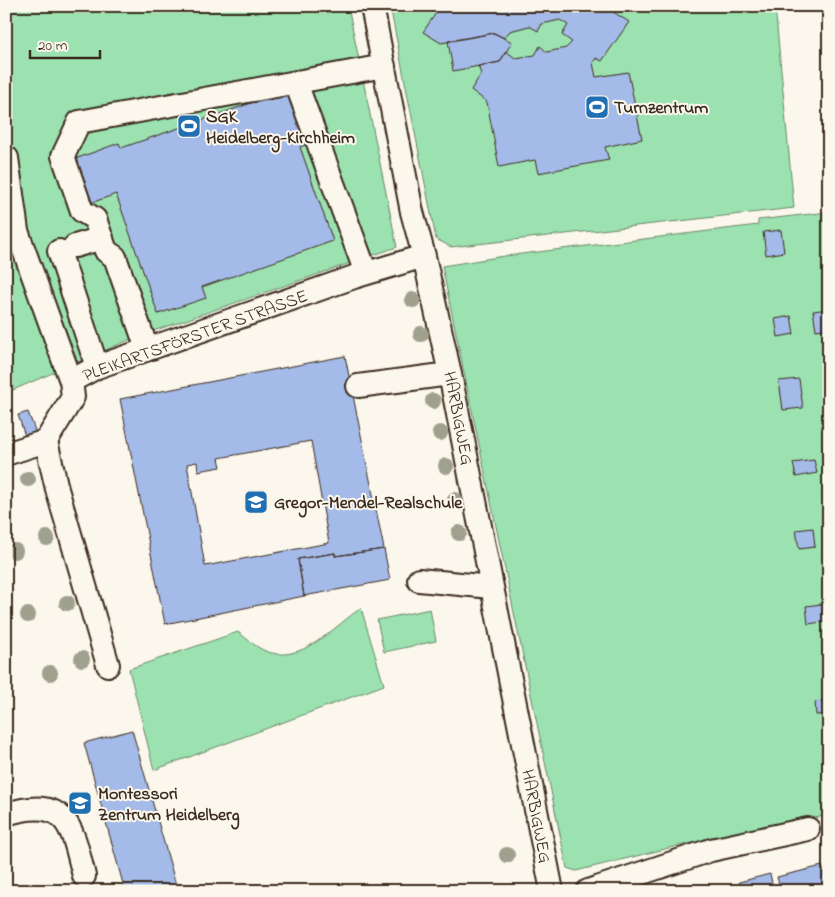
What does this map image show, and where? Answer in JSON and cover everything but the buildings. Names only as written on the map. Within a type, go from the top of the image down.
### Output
[{"type":"street","name":"HARBIGWEG","points":[[372,6],[412,212],[424,256],[450,374],[552,891]]},
{"type":"street","points":[[147,349],[116,257],[106,251],[95,218],[82,212],[63,156],[79,122],[384,66]]},
{"type":"street","points":[[296,83],[366,273]]},
{"type":"street","points":[[8,158],[17,231],[70,381]]},
{"type":"street","points":[[97,368],[67,249],[102,238]]},
{"type":"street","name":"PLEIKARTSFÖRSTER STRASSE","points":[[46,441],[73,397],[70,381],[97,368],[147,349],[366,273],[424,256]]},
{"type":"street","points":[[358,386],[450,374]]},
{"type":"street","points":[[6,454],[46,441],[57,489],[108,665]]},
{"type":"street","points":[[419,580],[491,587]]},
{"type":"street","points":[[6,814],[40,808],[60,814],[69,826],[75,840],[84,876]]},
{"type":"street","points":[[588,891],[711,850],[808,829]]},
{"type":"green space","name":"SGK Heidelberg-Kirchheim","points":[[6,6],[348,6],[397,247],[136,337],[6,393]]},
{"type":"green space","name":"Turnzentrum","points":[[390,6],[775,6],[794,208],[451,247],[436,239]]},
{"type":"green space","points":[[829,212],[829,815],[669,848],[576,871],[567,868],[442,266],[505,256],[758,225],[758,220]]},
{"type":"green space","points":[[361,608],[384,685],[154,770],[129,669],[238,632],[263,650],[277,654],[290,653],[303,649],[315,642]]},
{"type":"green space","points":[[430,609],[436,641],[384,652],[377,620]]},
{"type":"place","name":"Turnzentrum","points":[[597,107]]},
{"type":"place","name":"SGK Heidelberg-Kirchheim","points":[[189,126]]},
{"type":"place","name":"Gregor-Mendel-Realschule","points":[[256,502]]},
{"type":"place","name":"Montessori Zentrum Heidelberg","points":[[80,803]]}]
